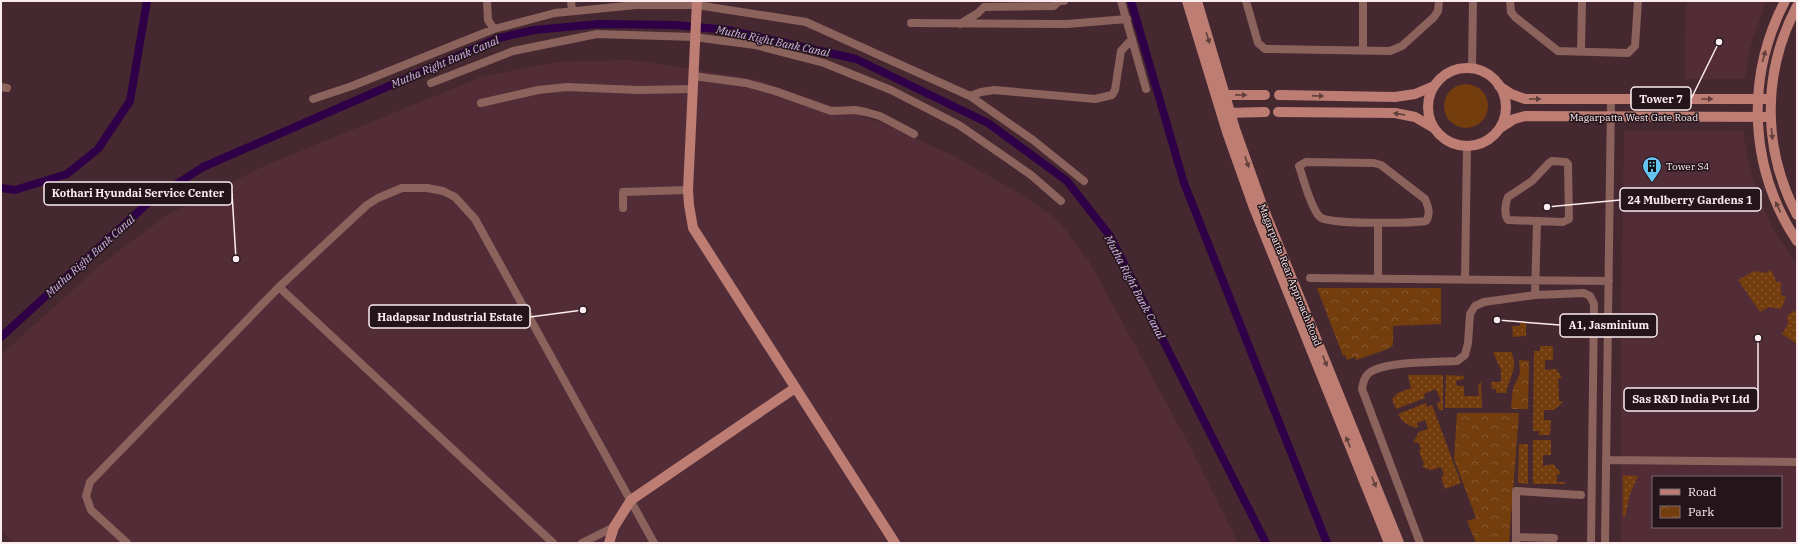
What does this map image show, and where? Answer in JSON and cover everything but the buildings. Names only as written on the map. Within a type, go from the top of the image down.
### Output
[{"type":"street","points":[[487,1],[488,20],[494,29]]},
{"type":"street","points":[[571,1],[572,11]]},
{"type":"street","points":[[960,24],[972,17],[984,7],[1054,6],[1059,1],[1064,1]]},
{"type":"street","points":[[1121,1],[1146,89]]},
{"type":"street","name":"Magarpatta Rear Approach Road","points":[[1187,1],[1226,113],[1254,208],[1389,543]]},
{"type":"street","name":"Magarpatta Rear Approach Road","points":[[1197,1],[1220,95]]},
{"type":"street","points":[[1246,1],[1258,43],[1265,49],[1390,51],[1402,46],[1434,17],[1438,11],[1439,1]]},
{"type":"street","points":[[1363,1],[1363,50]]},
{"type":"street","points":[[1434,128],[1428,107],[1429,96],[1434,86],[1441,78],[1450,72],[1461,69],[1472,69],[1473,1]]},
{"type":"street","points":[[1510,1],[1511,12],[1515,17],[1558,51],[1628,53],[1635,46],[1638,1]]},
{"type":"street","points":[[1581,51],[1582,1]]},
{"type":"street","points":[[1785,1],[1774,24],[1764,51],[1757,99],[1757,117],[1760,152],[1768,180],[1778,208],[1797,241]]},
{"type":"street","points":[[313,99],[352,86],[494,29],[555,13],[636,5],[697,6],[806,22],[970,96],[1033,140],[1084,181]]},
{"type":"street","points":[[697,6],[694,34],[688,190],[691,219],[698,237],[895,543]]},
{"type":"street","points":[[1797,6],[1786,28],[1778,55],[1770,99],[1770,117],[1776,163],[1785,189],[1797,215]]},
{"type":"street","points":[[911,23],[1068,24],[1126,19]]},
{"type":"street","points":[[432,83],[513,51],[597,34],[694,34],[755,46],[824,63],[891,90],[960,125],[1031,175],[1061,201]]},
{"type":"street","points":[[970,96],[981,92],[994,90],[1095,99],[1106,98],[1112,95],[1115,90],[1121,51],[1132,39]]},
{"type":"street","name":"Magarpatta West Gate Road","points":[[1472,69],[1488,75],[1511,94],[1525,99],[1770,99]]},
{"type":"street","points":[[693,76],[746,83],[775,91],[830,112],[855,110],[866,112],[880,116],[914,134]]},
{"type":"street","points":[[1279,95],[1395,97],[1415,94],[1434,86]]},
{"type":"street","points":[[1500,86],[1506,107],[1500,128]]},
{"type":"street","points":[[481,103],[538,90],[567,87],[638,90],[693,89]]},
{"type":"street","points":[[1220,95],[1265,95]]},
{"type":"street","points":[[1605,543],[1612,117],[1611,99]]},
{"type":"street","points":[[1226,113],[1265,112]]},
{"type":"street","points":[[1278,112],[1395,113],[1415,117],[1434,128],[1441,136],[1451,142],[1467,146],[1465,280]]},
{"type":"street","name":"Magarpatta Rear Approach Road","points":[[1226,113],[1399,543]]},
{"type":"street","name":"Magarpatta West Gate Road","points":[[1467,146],[1483,142],[1514,119],[1525,116],[1770,117]]},
{"type":"street","points":[[1306,162],[1374,163],[1381,165],[1398,176],[1425,199],[1428,206],[1429,217],[1426,221],[1378,223],[1324,220],[1320,218],[1299,166],[1306,162]]},
{"type":"street","points":[[1549,162],[1566,162],[1570,169],[1569,219],[1563,222],[1537,222],[1508,220],[1505,216],[1506,200],[1532,180],[1549,162]]},
{"type":"street","points":[[127,543],[91,510],[86,496],[90,482],[279,287],[367,205],[378,198],[402,188],[414,187],[443,191],[455,197],[466,207],[481,228],[654,543]]},
{"type":"street","points":[[623,208],[623,192],[688,190]]},
{"type":"street","points":[[1535,295],[1537,222]]},
{"type":"street","points":[[1378,223],[1378,279]]},
{"type":"street","points":[[1310,278],[1609,281]]},
{"type":"street","points":[[279,287],[553,543]]},
{"type":"street","points":[[1420,543],[1362,389],[1363,381],[1370,372],[1391,365],[1457,361],[1465,355],[1468,343],[1470,314],[1475,306],[1484,302],[1535,295],[1584,293],[1590,296],[1594,304],[1591,543]]},
{"type":"street","points":[[609,543],[614,527],[630,500],[795,388]]},
{"type":"street","points":[[1606,460],[1797,462]]},
{"type":"street","points":[[1554,538],[1516,540],[1516,491],[1581,495]]},
{"type":"street","points":[[1592,500],[1606,500]]},
{"type":"street","points":[[582,543],[614,527]]},
{"type":"shaded area","points":[[1686,1],[1766,1],[1750,47],[1745,77],[1741,79],[1685,79]]},
{"type":"shaded area","points":[[632,60],[755,79],[882,123],[954,156],[1022,195],[1058,220],[1089,261],[1187,441],[1238,543],[15,543],[1,529],[1,355],[100,265],[167,215],[266,165],[484,76],[557,62]]},
{"type":"shaded area","points":[[1624,130],[1743,131],[1750,170],[1759,199],[1772,227],[1797,264],[1797,543],[1621,543],[1621,323]]},
{"type":"green space","points":[[1466,84],[1478,88],[1484,94],[1488,106],[1484,118],[1478,124],[1466,128],[1454,124],[1448,118],[1444,106],[1448,94],[1454,88]]},
{"type":"green space","points":[[1770,270],[1774,275],[1776,282],[1781,282],[1781,295],[1786,297],[1781,309],[1769,307],[1760,312],[1738,280],[1754,271],[1766,273]]},
{"type":"green space","points":[[1317,288],[1441,288],[1441,324],[1393,326],[1393,345],[1388,349],[1356,360],[1355,357],[1347,360],[1345,355],[1343,356]]},
{"type":"green space","points":[[1797,310],[1797,344],[1782,334],[1788,324],[1787,316]]},
{"type":"green space","points":[[1526,322],[1526,336],[1513,337],[1512,326],[1520,326],[1520,323]]},
{"type":"green space","points":[[1540,346],[1553,346],[1553,360],[1545,360],[1545,370],[1556,369],[1562,378],[1558,379],[1559,401],[1563,402],[1554,410],[1544,410],[1544,420],[1551,420],[1550,435],[1539,435],[1539,431],[1533,431],[1534,351],[1540,351]]},
{"type":"green space","points":[[1493,352],[1511,352],[1513,357],[1514,367],[1506,393],[1497,393],[1496,389],[1492,389],[1491,382],[1501,382],[1501,370]]},
{"type":"green space","points":[[1519,360],[1529,361],[1528,409],[1511,409],[1513,388],[1520,373]]},
{"type":"green space","points":[[1408,375],[1443,375],[1443,410],[1439,410],[1437,403],[1441,401],[1436,389],[1424,394],[1425,398],[1396,409],[1392,399],[1398,393],[1411,388]]},
{"type":"green space","points":[[1446,375],[1464,376],[1464,379],[1456,381],[1457,386],[1464,386],[1464,396],[1479,396],[1478,385],[1481,382],[1482,408],[1445,408]]},
{"type":"green space","points":[[1426,403],[1427,407],[1432,405],[1461,483],[1445,489],[1441,477],[1444,475],[1441,467],[1432,470],[1422,467],[1424,464],[1419,451],[1421,449],[1418,442],[1414,443],[1419,432],[1428,429],[1425,420],[1417,423],[1418,427],[1416,428],[1404,422],[1398,414]]},
{"type":"green space","points":[[1457,413],[1519,413],[1509,543],[1476,543],[1467,521],[1476,518],[1454,459]]},
{"type":"green space","points":[[1533,440],[1551,440],[1551,455],[1543,455],[1543,466],[1553,464],[1560,472],[1560,474],[1557,474],[1557,482],[1565,482],[1565,484],[1533,484]]},
{"type":"green space","points":[[1519,444],[1528,444],[1528,484],[1518,483]]},
{"type":"green space","points":[[1623,475],[1638,476],[1630,494],[1625,517],[1623,517]]},
{"type":"waterway","points":[[1,188],[15,190],[67,174],[98,149],[130,101],[147,1]]},
{"type":"waterway","points":[[1131,1],[1184,183],[1327,543]]},
{"type":"waterway","name":"Mutha Right Bank Canal","points":[[1,337],[149,202],[203,167],[499,38],[534,30],[599,24],[675,25],[728,30],[856,59],[988,123],[1067,181],[1110,236],[1266,543]]},
{"type":"place","name":"Tower 7","points":[[1719,42]]},
{"type":"place","name":"Tower S4","points":[[1652,183]]},
{"type":"place","name":"24 Mulberry Gardens 1","points":[[1547,207]]},
{"type":"place","name":"Kothari Hyundai Service Center","points":[[236,259]]},
{"type":"place","name":"Hadapsar Industrial Estate","points":[[583,310]]},
{"type":"place","name":"A1, Jasminium","points":[[1497,320]]},
{"type":"place","name":"Sas R&D India Pvt Ltd","points":[[1758,338]]}]
